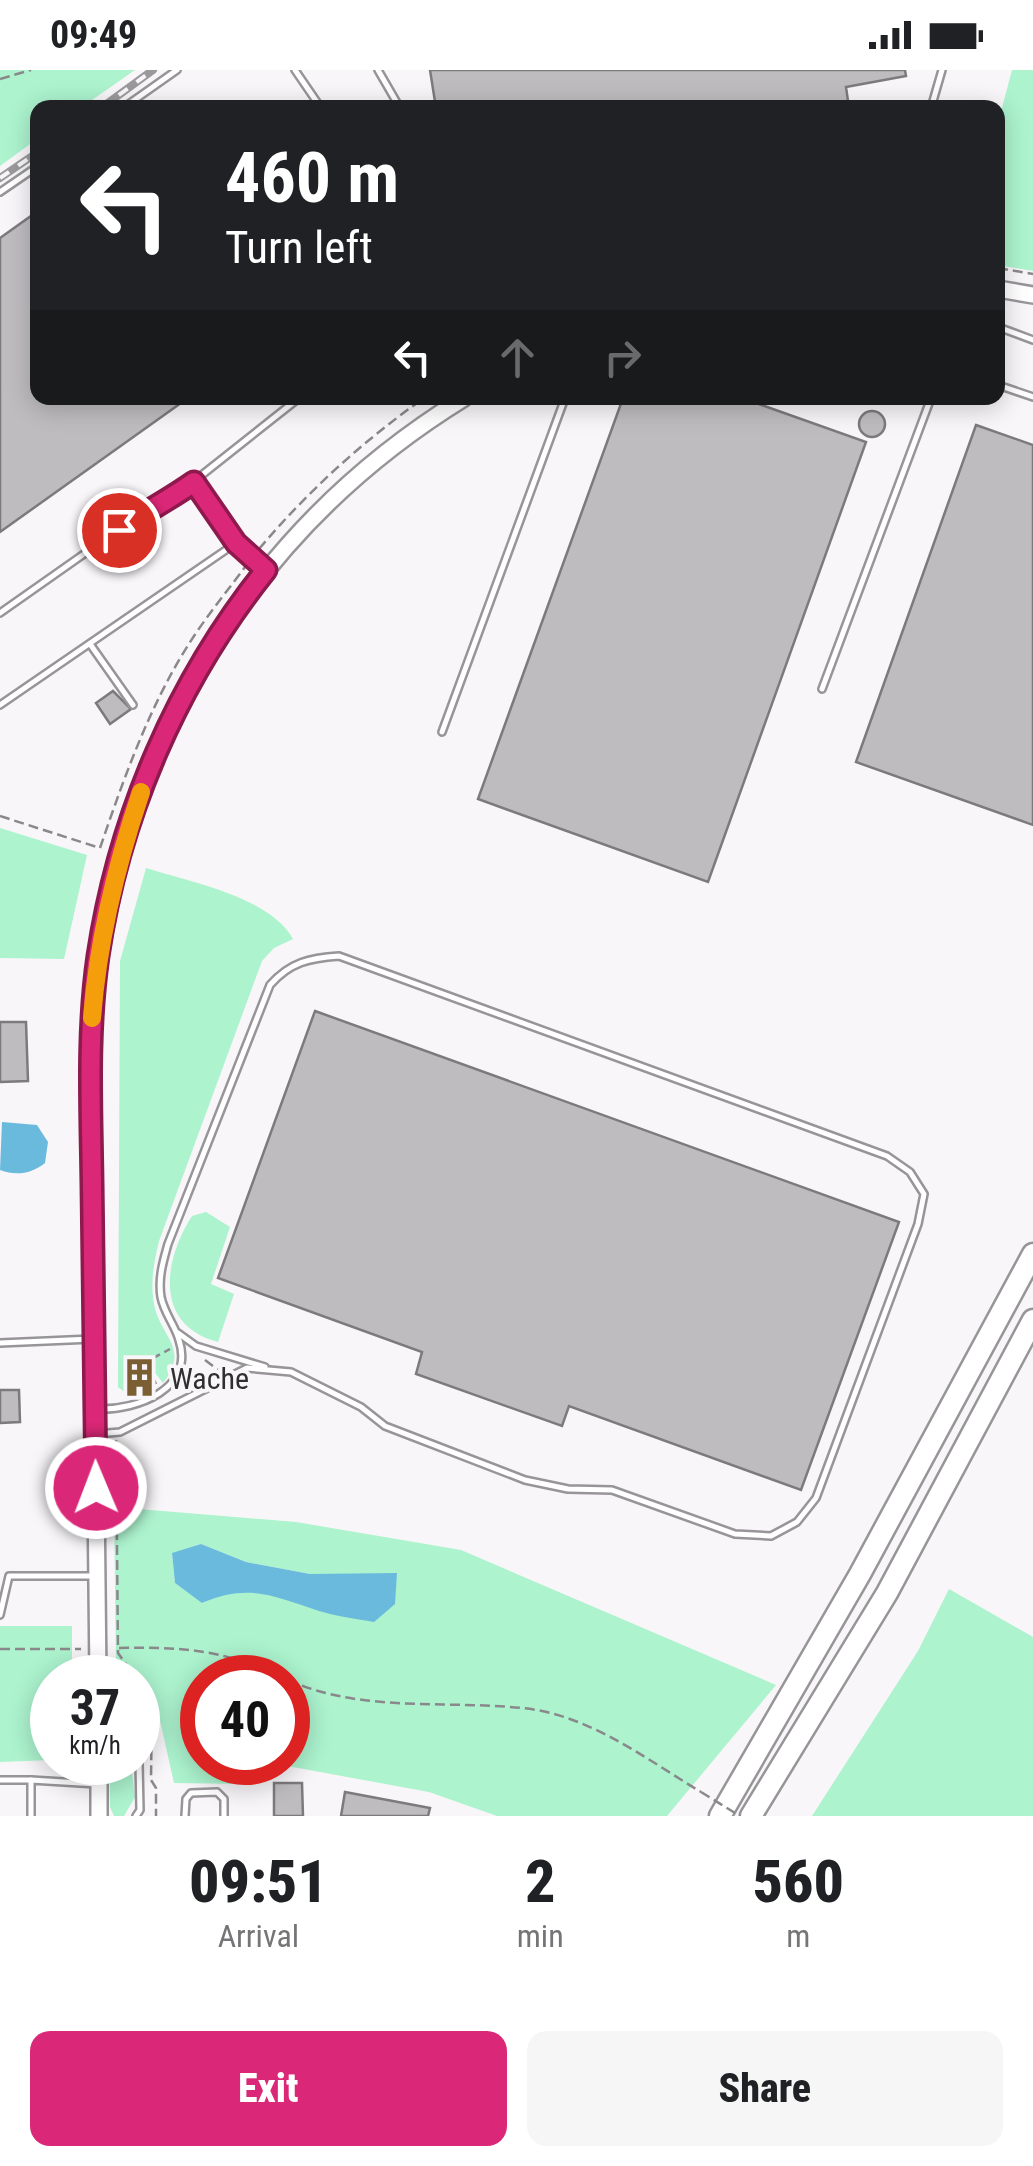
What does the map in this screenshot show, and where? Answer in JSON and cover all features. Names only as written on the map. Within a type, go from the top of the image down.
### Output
[{"type":"highway","points":[[720,1816],[860,1574],[1033,1254]]},
{"type":"highway","points":[[750,1816],[887,1593],[1033,1320]]},
{"type":"street","points":[[1005,290],[1033,296]]},
{"type":"street","points":[[97,1655],[91,1034],[98,954],[122,849],[150,764],[198,668],[266,570],[296,534],[364,470],[454,405]]},
{"type":"street","points":[[99,1785],[99,1816]]},
{"type":"lane","points":[[134,100],[177,70]]},
{"type":"lane","points":[[295,70],[316,100]]},
{"type":"lane","points":[[378,70],[395,100]]},
{"type":"lane","points":[[933,100],[942,70]]},
{"type":"lane","points":[[0,192],[30,171]]},
{"type":"lane","points":[[1005,330],[1033,340]]},
{"type":"lane","points":[[1005,386],[1033,396]]},
{"type":"lane","points":[[0,612],[148,509],[162,506],[290,405]]},
{"type":"lane","points":[[442,732],[563,405]]},
{"type":"lane","points":[[822,689],[928,405]]},
{"type":"lane","points":[[194,482],[236,543],[266,570]]},
{"type":"lane","points":[[0,704],[236,543]]},
{"type":"lane","points":[[90,644],[132,705]]},
{"type":"lane","points":[[96,1409],[131,1408],[151,1399],[170,1385],[180,1370],[182,1354],[160,1293],[159,1276],[168,1244],[270,986],[284,969],[308,958],[340,956],[887,1156],[910,1172],[924,1194],[918,1224],[816,1498],[798,1522],[771,1536],[736,1534],[612,1490],[568,1489],[525,1480],[385,1426],[318,1383],[196,1346],[176,1331]]},
{"type":"lane","points":[[0,1343],[95,1339]]},
{"type":"lane","points":[[96,1434],[116,1433],[247,1368],[269,1368]]},
{"type":"lane","points":[[0,1614],[9,1576],[97,1576]]},
{"type":"lane","points":[[0,1780],[30,1780]]},
{"type":"lane","points":[[30,1785],[31,1816]]},
{"type":"lane","points":[[136,1816],[140,1810],[139,1785]]},
{"type":"lane","points":[[185,1816],[186,1799],[191,1793],[217,1792],[224,1799],[224,1816]]},
{"type":"path","points":[[0,79],[31,70]]},
{"type":"path","points":[[1005,269],[1033,274]]},
{"type":"path","points":[[0,816],[100,848]]},
{"type":"path","points":[[116,1433],[119,1655]]},
{"type":"path","points":[[0,1648],[170,1648],[225,1655]]},
{"type":"path","points":[[310,1688],[364,1700],[523,1708],[555,1714],[606,1735],[740,1816]]},
{"type":"path","points":[[153,1785],[156,1816]]},
{"type":"green space","points":[[0,70],[135,70],[92,100],[30,100],[30,144],[0,166]]},
{"type":"green space","points":[[1012,70],[1033,70],[1033,271],[1005,266],[1004,100]]},
{"type":"green space","points":[[0,828],[87,855],[64,959],[0,958]]},
{"type":"green space","points":[[146,868],[248,902],[282,924],[293,939],[274,948],[262,961],[159,1241],[153,1296],[157,1315],[174,1351],[174,1361],[163,1383],[145,1360],[126,1372],[135,1395],[118,1387],[120,961]]},
{"type":"green space","points":[[206,1212],[230,1227],[211,1284],[234,1294],[218,1342],[197,1334],[183,1321],[170,1290],[175,1252],[182,1234],[192,1216]]},
{"type":"green space","points":[[114,1507],[296,1522],[461,1550],[776,1685],[667,1816],[497,1816],[429,1792],[310,1770],[310,1655],[180,1655],[180,1783],[174,1783],[160,1720],[160,1655],[116,1655]],"holes":[[[201,1544],[246,1562],[310,1574],[397,1574],[278,1596],[251,1590],[220,1595],[203,1603],[175,1583],[172,1554]]]},
{"type":"green space","points":[[949,1589],[1033,1637],[1033,1816],[812,1816],[918,1651]]},
{"type":"green space","points":[[0,1626],[72,1626],[72,1655],[30,1655],[30,1761],[0,1762]]},
{"type":"green space","points":[[110,1785],[134,1785],[135,1797],[124,1816],[114,1816]]},
{"type":"water","points":[[2,1122],[37,1125],[48,1142],[45,1163],[23,1173],[0,1170]]},
{"type":"water","points":[[201,1544],[246,1562],[310,1574],[397,1573],[395,1604],[374,1622],[261,1594],[234,1594],[202,1603],[175,1583],[172,1553]]},
{"type":"building","points":[[430,70],[905,70],[906,76],[846,87],[848,100],[435,100]]},
{"type":"building","points":[[30,217],[30,405],[178,405],[0,532],[0,238]]},
{"type":"building","points":[[620,405],[762,405],[866,442],[708,882],[478,799]]},
{"type":"building","points":[[872,411],[881,415],[885,424],[881,433],[872,437],[863,433],[859,424],[863,415]]},
{"type":"building","points":[[976,425],[1033,445],[1033,825],[856,762]]},
{"type":"building","points":[[113,691],[131,709],[110,724],[96,703]]},
{"type":"building","points":[[315,1011],[899,1222],[801,1490],[569,1406],[562,1426],[416,1374],[422,1352],[218,1278]]},
{"type":"building","points":[[0,1022],[26,1022],[28,1081],[0,1082]]},
{"type":"building","name":"Wache","points":[[145,1365],[150,1380],[146,1386],[138,1386],[128,1374]]},
{"type":"building","points":[[0,1390],[19,1390],[20,1422],[0,1423]]},
{"type":"building","points":[[274,1785],[302,1785],[303,1816],[274,1816]]},
{"type":"building","points":[[345,1792],[430,1808],[428,1816],[341,1816]]},
{"type":"railway","points":[[112,100],[153,70]]},
{"type":"railway","points":[[0,178],[30,157]]},
{"type":"slow traffic","points":[[92,1018],[98,954],[122,849],[141,792]]},
{"type":"place","name":"Wache","points":[[140,1378]]},
{"type":"route","points":[[96,1488],[91,1034],[98,954],[122,849],[150,764],[189,683],[266,570],[236,543],[194,482],[119,530]]}]
